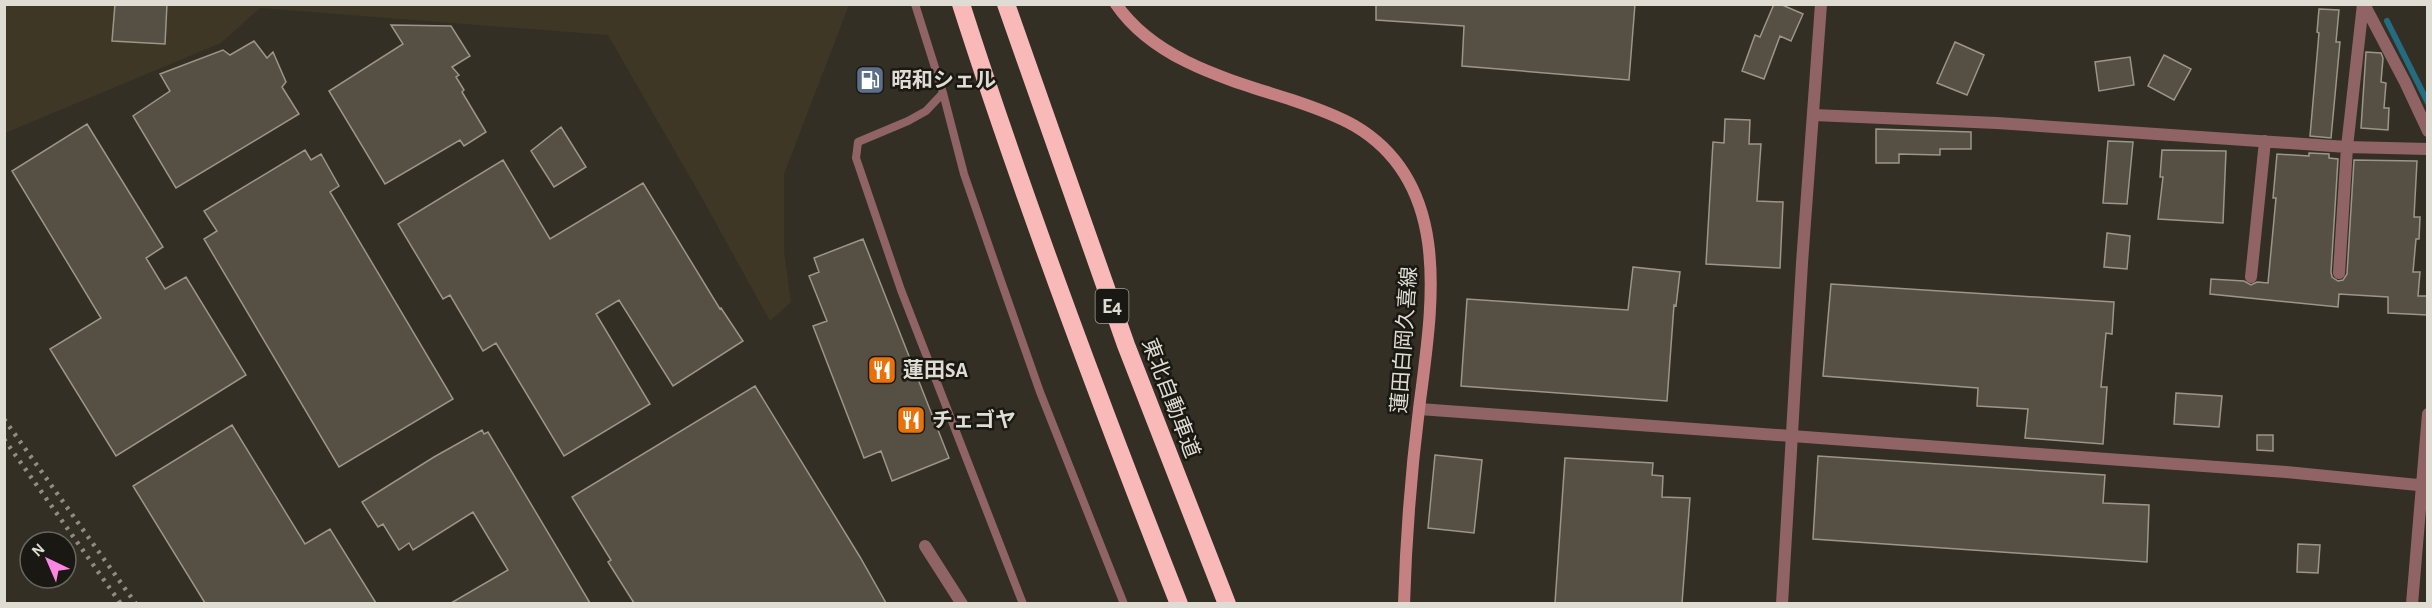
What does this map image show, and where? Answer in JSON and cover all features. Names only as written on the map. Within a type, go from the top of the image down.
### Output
[{"type":"highway","name":"E4","points":[[961,4],[1062,299],[1179,603]]},
{"type":"highway","name":"東北自動車道","points":[[1006,4],[1126,345],[1227,603]]},
{"type":"main road","name":"蓮田白岡久喜線","points":[[1116,4],[1138,30],[1175,55],[1215,75],[1305,104],[1355,126],[1389,155],[1404,174],[1424,218],[1431,270],[1428,342],[1408,521],[1404,603]]},
{"type":"street","points":[[1782,603],[1791,435],[1821,4]]},
{"type":"street","points":[[2364,4],[2405,82],[2427,131]]},
{"type":"street","points":[[2339,273],[2347,147],[2364,4]]},
{"type":"street","points":[[1814,115],[1997,123],[2347,147],[2427,149]]},
{"type":"street","points":[[2251,277],[2265,141]]},
{"type":"street","points":[[1419,409],[2286,472],[2425,486]]},
{"type":"street","points":[[2412,603],[2425,486],[2427,414]]},
{"type":"street","points":[[925,546],[962,603]]},
{"type":"lane","points":[[915,4],[943,93],[964,174],[1036,381],[1124,603]]},
{"type":"lane","points":[[943,93],[926,111],[908,122],[858,141],[856,158],[901,290],[1023,603]]},
{"type":"shaded area","points":[[5,5],[849,5],[784,174],[784,251],[791,302],[770,321],[608,35],[260,8],[221,43],[5,133]]},
{"type":"building","points":[[115,4],[167,4],[165,44],[112,41]]},
{"type":"building","points":[[1376,4],[1635,4],[1629,80],[1462,66],[1464,26],[1376,20]]},
{"type":"building","points":[[1774,4],[1780,4],[1803,14],[1791,41],[1780,36],[1764,79],[1742,71],[1755,35],[1760,37]]},
{"type":"building","points":[[2319,9],[2339,10],[2336,42],[2340,42],[2331,138],[2310,136]]},
{"type":"building","points":[[391,25],[451,26],[470,56],[452,67],[459,75],[456,77],[464,90],[462,92],[486,132],[464,146],[460,140],[385,184],[329,91],[403,44]]},
{"type":"building","points":[[254,41],[267,58],[273,52],[286,82],[282,87],[299,114],[176,188],[133,116],[170,91],[160,74],[223,50],[230,55]]},
{"type":"building","points":[[1955,42],[1984,55],[1967,95],[1937,83]]},
{"type":"building","points":[[2366,52],[2381,53],[2383,58],[2381,82],[2386,83],[2384,108],[2389,108],[2388,130],[2361,128]]},
{"type":"building","points":[[2164,55],[2191,69],[2174,100],[2148,86]]},
{"type":"building","points":[[2130,57],[2134,85],[2099,91],[2095,62]]},
{"type":"building","points":[[1725,119],[1750,120],[1749,144],[1761,144],[1757,201],[1783,202],[1780,268],[1706,264],[1713,142],[1724,143]]},
{"type":"building","points":[[87,124],[163,247],[146,258],[165,289],[186,277],[246,375],[116,456],[50,349],[101,318],[12,171]]},
{"type":"building","points":[[561,127],[586,167],[554,187],[531,151]]},
{"type":"building","points":[[1876,129],[1971,132],[1971,149],[1940,149],[1940,155],[1899,154],[1899,163],[1876,163]]},
{"type":"building","points":[[2108,141],[2133,142],[2127,204],[2103,203]]},
{"type":"building","points":[[305,150],[311,160],[321,154],[339,186],[330,192],[453,399],[339,467],[204,239],[217,231],[204,211]]},
{"type":"building","points":[[2162,150],[2226,151],[2223,223],[2158,219],[2163,177],[2160,177]]},
{"type":"building","points":[[2309,153],[2329,154],[2329,158],[2338,159],[2331,272],[2332,277],[2338,281],[2343,280],[2347,274],[2354,160],[2417,161],[2414,217],[2420,217],[2413,272],[2420,272],[2418,296],[2427,296],[2427,315],[2388,313],[2388,297],[2339,294],[2338,307],[2210,294],[2211,279],[2244,281],[2251,285],[2257,282],[2268,283],[2276,198],[2273,198],[2277,154],[2309,156]]},
{"type":"building","points":[[503,160],[550,239],[643,183],[720,309],[743,341],[673,386],[619,300],[596,314],[650,404],[564,456],[496,343],[483,351],[450,295],[443,299],[398,224]]},
{"type":"building","points":[[2107,233],[2130,236],[2127,269],[2104,267]]},
{"type":"building","points":[[863,239],[949,458],[892,481],[881,451],[864,458],[813,326],[827,321],[809,276],[819,272],[814,258]]},
{"type":"building","points":[[1633,267],[1680,272],[1676,306],[1674,305],[1667,401],[1461,386],[1467,299],[1628,310]]},
{"type":"building","points":[[1831,284],[2114,302],[2112,334],[2106,333],[2101,387],[2107,387],[2103,444],[2025,438],[2028,409],[1977,406],[1978,388],[1823,376]]},
{"type":"building","points":[[755,386],[886,603],[634,603],[608,562],[611,560],[572,497]]},
{"type":"building","points":[[2176,393],[2222,396],[2219,427],[2174,424]]},
{"type":"building","points":[[232,425],[305,544],[330,529],[376,603],[205,603],[133,486]]},
{"type":"building","points":[[482,430],[484,434],[488,432],[590,603],[451,603],[508,570],[473,512],[413,550],[409,543],[399,550],[383,524],[378,527],[362,502]]},
{"type":"building","points":[[2257,435],[2273,435],[2273,451],[2257,450]]},
{"type":"building","points":[[1435,455],[1482,460],[1474,533],[1428,528]]},
{"type":"building","points":[[1818,456],[2105,475],[2103,503],[2149,505],[2147,562],[1813,539]]},
{"type":"building","points":[[1565,458],[1653,463],[1652,475],[1663,476],[1662,497],[1690,498],[1682,603],[1555,603]]},
{"type":"building","points":[[2298,544],[2320,545],[2318,573],[2297,572]]},
{"type":"waterway","points":[[2387,21],[2428,103]]},
{"type":"railway","points":[[4,419],[136,604]]},
{"type":"railway","points":[[4,439],[121,604]]},
{"type":"place","name":"昭和シェル","points":[[870,80]]},
{"type":"place","name":"蓮田SA","points":[[882,370]]},
{"type":"place","name":"チェゴヤ","points":[[911,420]]}]
